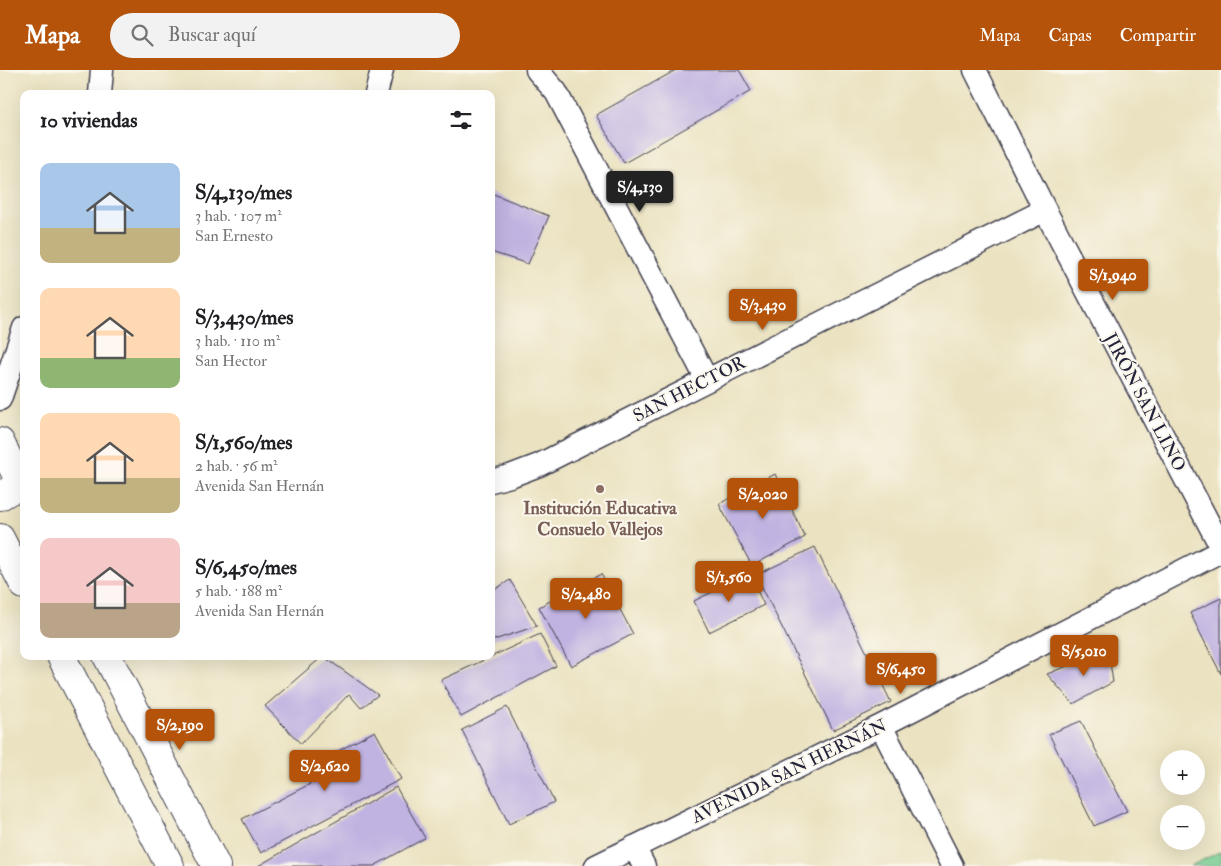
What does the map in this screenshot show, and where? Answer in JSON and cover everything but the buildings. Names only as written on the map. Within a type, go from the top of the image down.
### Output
[{"type":"street","points":[[100,90],[102,70]]},
{"type":"street","points":[[377,90],[382,70]]},
{"type":"street","points":[[537,70],[556,92],[707,380]]},
{"type":"street","name":"JIRÓN SAN LINO","points":[[975,70],[1045,210],[1221,547]]},
{"type":"street","name":"SAN HECTOR","points":[[495,480],[539,465],[1045,210]]},
{"type":"street","points":[[0,399],[20,340]]},
{"type":"street","points":[[0,442],[15,490]]},
{"type":"street","name":"AVENIDA SAN HERNÁN","points":[[596,866],[639,856],[881,726],[1221,551]]},
{"type":"street","points":[[8,553],[20,577]]},
{"type":"street","points":[[63,660],[170,866]]},
{"type":"street","points":[[111,660],[216,866]]},
{"type":"street","points":[[881,726],[952,866]]},
{"type":"green space","points":[[1221,851],[1221,866],[1190,866]]},
{"type":"place","name":"Institución Educativa Consuelo Vallejos","points":[[600,489]]}]
